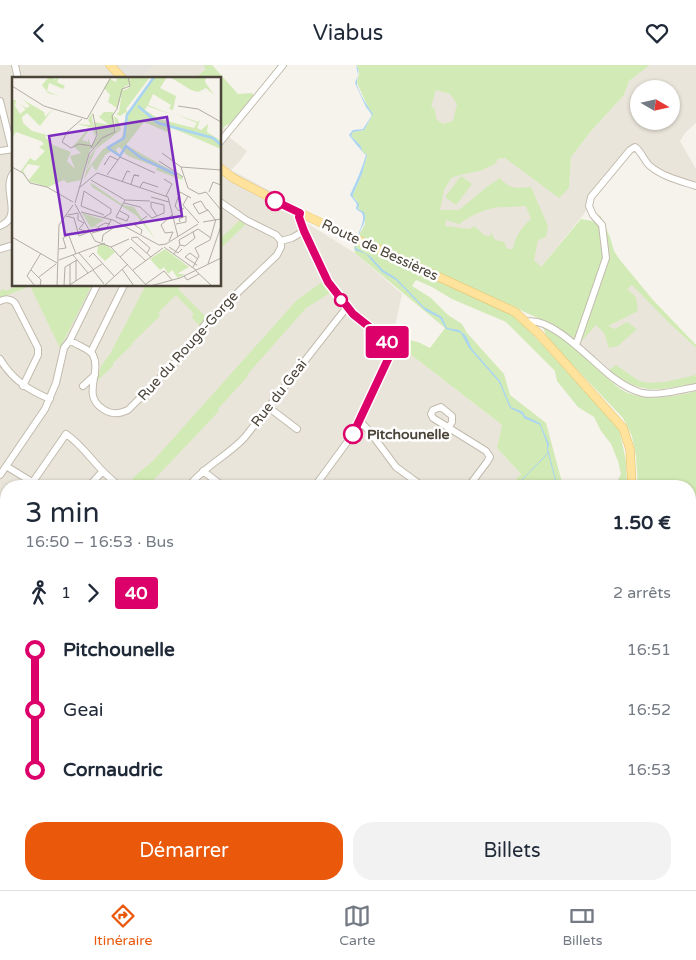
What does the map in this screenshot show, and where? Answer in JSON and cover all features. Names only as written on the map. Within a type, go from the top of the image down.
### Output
[{"type":"main road","points":[[110,65],[121,77]]},
{"type":"main road","name":"Route de Bessières","points":[[221,169],[233,178],[300,213],[505,307],[526,321],[623,427],[630,449],[632,480]]},
{"type":"main road","name":"Route de Bessières","points":[[221,174],[233,178]]},
{"type":"street","points":[[221,139],[283,65]]},
{"type":"street","points":[[0,101],[2,118],[12,146]]},
{"type":"street","points":[[576,345],[606,258],[602,225],[588,206],[589,200],[635,147],[640,151],[645,161],[657,171],[696,186]]},
{"type":"street","points":[[12,174],[9,177],[8,187],[12,210]]},
{"type":"street","points":[[221,203],[246,220],[272,232],[280,241],[292,238],[304,231]]},
{"type":"street","points":[[300,213],[299,217],[304,231],[328,282],[353,314],[382,337],[390,347],[390,352],[356,430],[319,480]]},
{"type":"street","points":[[0,226],[12,216]]},
{"type":"street","name":"Rue du Rouge-Gorge","points":[[91,352],[95,365],[92,389],[95,403],[109,413],[116,414],[128,410],[171,367],[197,338],[207,322],[277,255],[281,247],[280,241]]},
{"type":"street","points":[[0,475],[40,418],[50,399],[56,383],[62,352],[70,340],[97,286]]},
{"type":"street","points":[[70,340],[91,352],[124,286]]},
{"type":"street","points":[[0,301],[11,299],[15,303],[38,348],[38,355],[23,385]]},
{"type":"street","name":"Rue du Geai","points":[[195,480],[203,471],[239,444],[347,307]]},
{"type":"street","points":[[526,321],[532,320],[546,325],[576,345],[613,378],[635,390],[645,393],[663,393],[696,387]]},
{"type":"street","points":[[0,359],[7,370],[23,385],[50,399]]},
{"type":"street","points":[[83,386],[95,375]]},
{"type":"street","points":[[268,407],[297,429]]},
{"type":"street","points":[[360,421],[396,467],[414,480]]},
{"type":"street","points":[[449,427],[486,451],[490,457],[474,480]]},
{"type":"street","points":[[356,430],[370,432]]},
{"type":"street","points":[[34,480],[66,434],[76,440],[110,480]]},
{"type":"street","points":[[6,466],[25,480]]},
{"type":"street","points":[[203,471],[215,480]]},
{"type":"street","points":[[95,480],[102,472]]},
{"type":"shaded area","points":[[0,65],[113,65],[125,77],[12,77],[12,286],[221,286],[221,123],[230,134],[229,137],[247,151],[231,170],[295,204],[292,214],[355,253],[402,294],[392,340],[502,425],[497,448],[521,474],[515,480],[0,480]]},
{"type":"shaded area","points":[[113,65],[155,65],[141,77],[125,77]]},
{"type":"shaded area","points":[[155,65],[207,65],[209,67],[196,77],[141,77]]},
{"type":"shaded area","points":[[650,65],[696,65],[696,123],[685,133],[680,141],[696,169],[696,189],[651,170],[637,153],[633,151],[629,153],[591,201],[584,214],[541,267],[414,214],[434,171],[505,158],[569,188],[571,157],[591,131],[624,95],[630,80],[630,130],[680,130],[680,80],[630,80]]},
{"type":"shaded area","points":[[438,84],[468,94],[453,141],[431,134],[429,111]]},
{"type":"shaded area","points":[[608,259],[670,324],[696,348],[696,383],[671,388],[650,389],[637,387],[622,380],[580,343]]},
{"type":"green space","points":[[203,65],[212,65],[238,94],[252,93],[254,96],[231,123],[221,128],[221,77],[196,77],[206,69]]},
{"type":"green space","points":[[357,65],[650,65],[629,81],[624,95],[591,131],[571,157],[569,188],[559,198],[505,158],[498,159],[495,164],[480,171],[451,178],[444,190],[440,210],[459,210],[500,178],[507,185],[518,188],[531,187],[548,226],[546,237],[538,240],[534,260],[541,267],[581,219],[597,222],[602,236],[602,264],[594,293],[578,334],[574,338],[547,322],[358,237],[365,224],[365,215],[359,210],[353,194],[362,174],[367,155],[351,136],[353,132],[364,130],[372,116],[357,83],[359,73]],"holes":[[[436,90],[450,94],[457,104],[453,121],[443,124],[436,119],[435,109],[431,107]],[[526,206],[531,219],[519,232],[513,249],[507,249],[504,242],[495,240],[492,233],[490,236],[485,235],[474,226],[470,229],[445,226],[446,220],[459,224],[475,214],[499,207]]]},
{"type":"green space","points":[[461,176],[472,184],[456,205],[445,197]]},
{"type":"green space","points":[[600,215],[614,251],[620,260],[653,300],[696,345],[696,348],[632,285],[627,289],[636,297],[638,311],[608,326],[615,329],[627,322],[637,329],[618,346],[609,348],[604,333],[596,325],[580,343],[608,259],[598,217]]},
{"type":"green space","points":[[240,220],[246,224],[221,248],[221,238]]},
{"type":"green space","points":[[353,241],[510,312],[519,319],[619,429],[626,461],[627,480],[618,480],[621,474],[618,461],[611,444],[601,431],[594,417],[578,407],[557,381],[555,371],[506,322],[452,299],[416,280],[412,286],[431,298],[448,315],[462,324],[467,333],[504,374],[510,395],[546,423],[561,480],[515,480],[521,474],[497,448],[502,425],[401,347],[401,338],[418,342],[430,348],[445,328],[355,253]]},
{"type":"green space","points":[[322,282],[330,293],[306,308],[218,409],[219,411],[154,480],[132,480],[153,461],[297,300]]},
{"type":"green space","points":[[16,286],[30,286],[0,298],[0,291],[4,289],[6,291]]},
{"type":"green space","points":[[30,286],[91,286],[60,348]]},
{"type":"green space","points":[[145,286],[181,286],[179,290],[207,318],[200,326],[191,317],[194,314],[176,295],[158,313],[160,316],[97,381],[101,366],[110,354]]},
{"type":"green space","points":[[543,327],[572,345],[616,385],[628,393],[645,397],[662,397],[696,391],[696,480],[638,480],[632,436],[623,418],[547,338]]},
{"type":"green space","points":[[616,365],[639,381],[650,383],[665,382],[696,375],[696,383],[661,389],[640,387],[630,384],[609,370]]},
{"type":"water","points":[[358,75],[358,88],[373,114],[364,130],[353,132],[351,136],[367,155],[362,174],[353,194],[353,197],[359,204],[358,209],[364,212],[365,218],[356,248],[370,256],[383,270],[396,278],[424,307],[442,317],[447,328],[459,330],[466,336],[472,349],[500,381],[511,407],[540,423],[549,444],[547,454],[547,444],[540,425],[524,418],[522,414],[510,408],[499,382],[469,348],[461,333],[446,329],[440,318],[426,311],[396,280],[382,272],[366,254],[355,250],[363,217],[362,213],[356,209],[357,204],[350,195],[366,155],[364,154],[349,135],[353,130],[363,129],[372,115],[366,107],[355,83]]},
{"type":"waterway","points":[[548,451],[555,480]]},
{"type":"waterway","points":[[522,480],[548,453]]},
{"type":"bus line","name":"40","points":[[275,201],[300,213],[299,217],[304,231],[328,282],[353,314],[387,341],[390,347],[389,357],[353,434]]},
{"type":"place","name":"Pitchounelle","points":[[353,434]]}]
